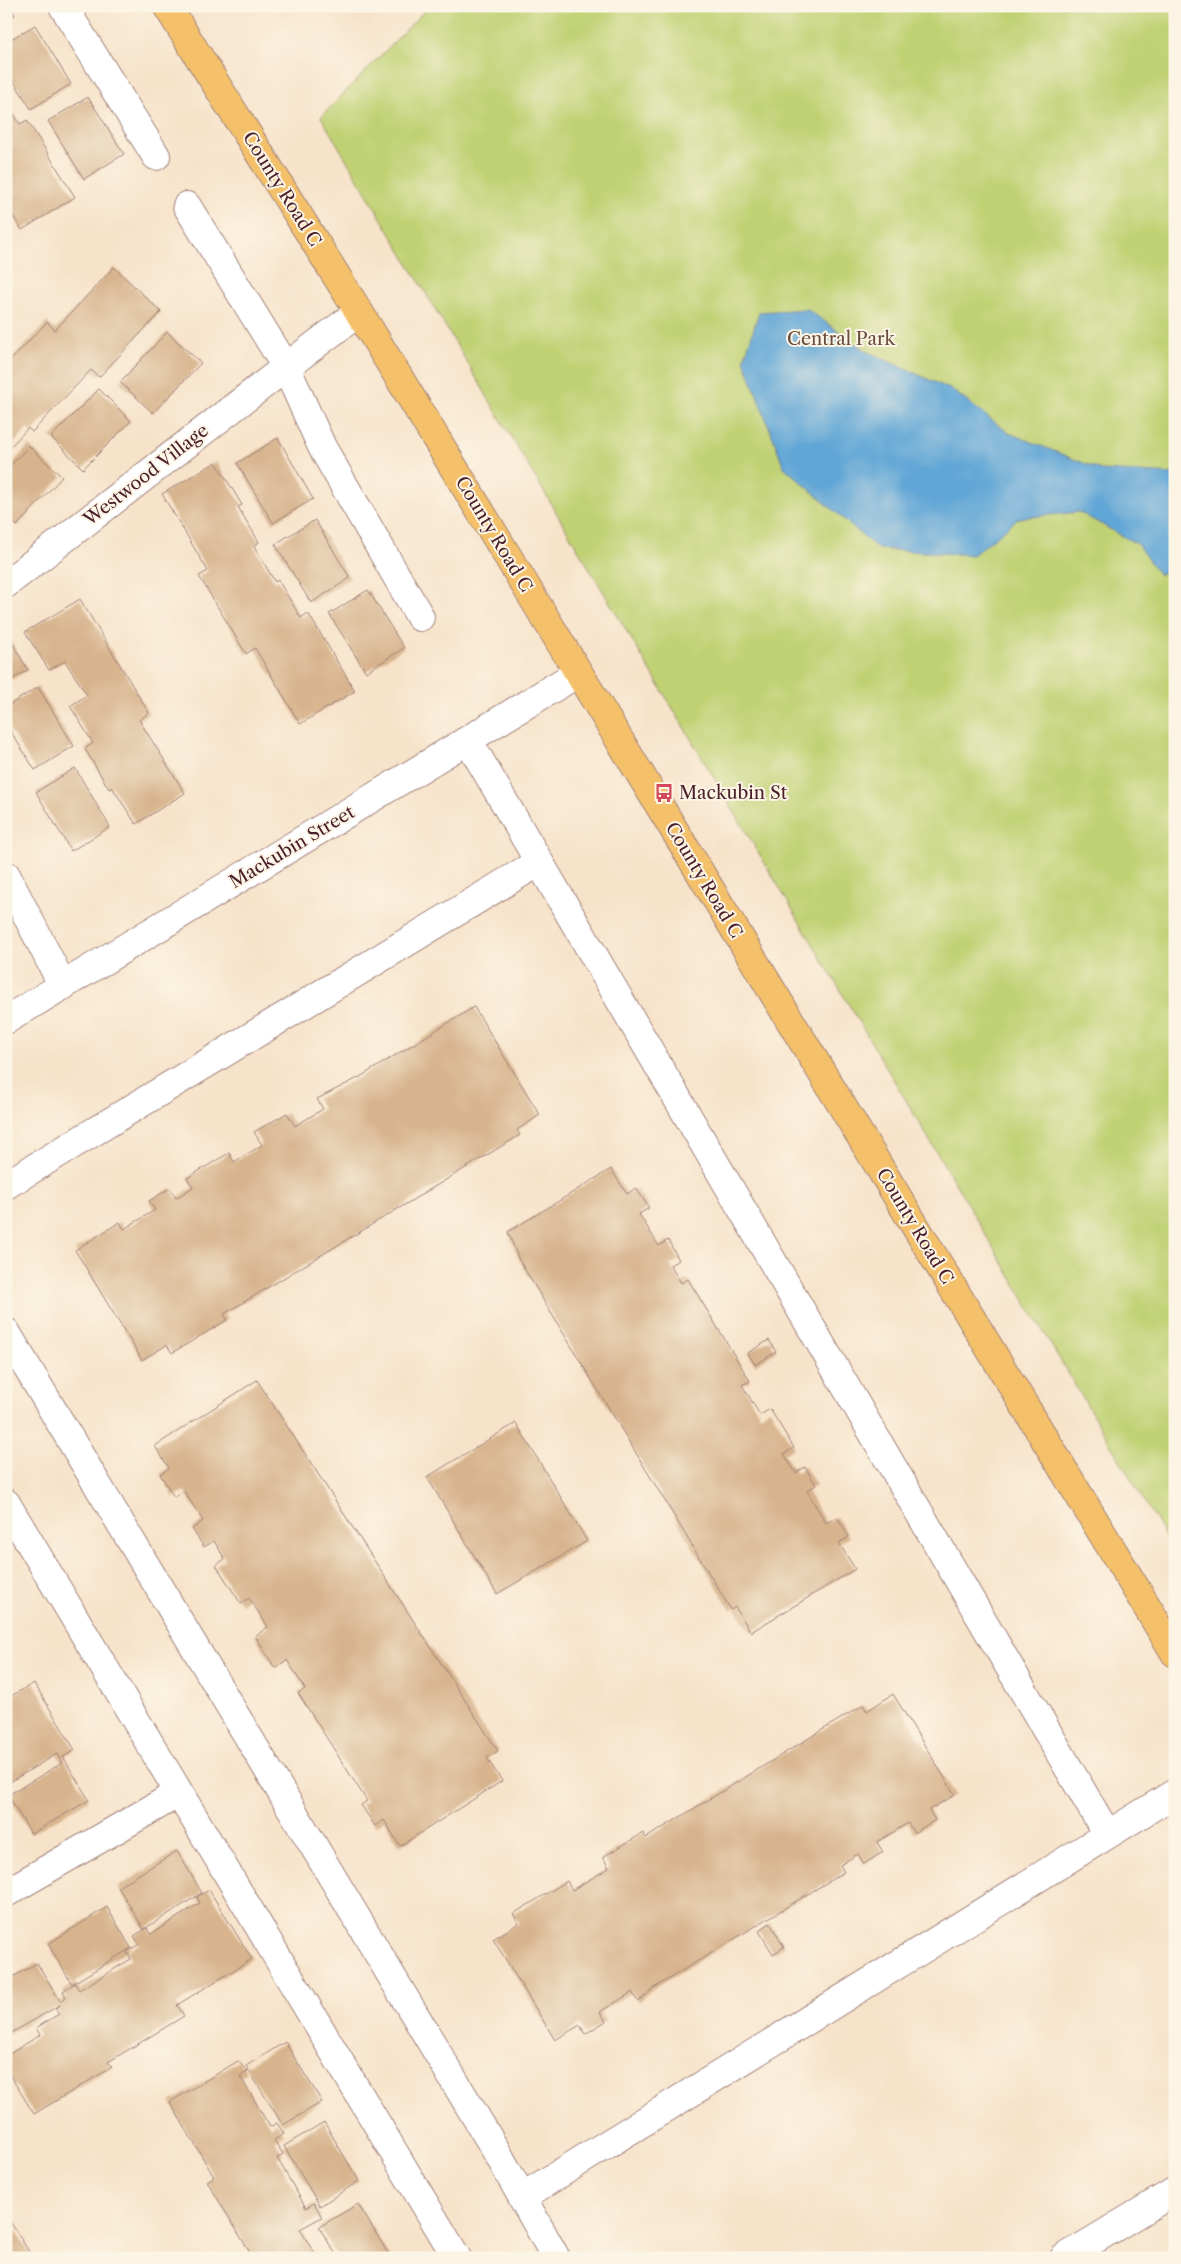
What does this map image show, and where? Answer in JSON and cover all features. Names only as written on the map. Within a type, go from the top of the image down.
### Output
[{"type":"main road","name":"County Road C","points":[[167,6],[360,312],[1175,1653]]},
{"type":"street","points":[[63,6],[156,156]]},
{"type":"street","points":[[186,206],[286,367],[322,447],[420,617]]},
{"type":"street","name":"Westwood Village","points":[[6,584],[360,312]]},
{"type":"street","name":"Mackubin Street","points":[[6,1020],[578,673]]},
{"type":"street","points":[[468,740],[1107,1834]]},
{"type":"street","points":[[6,1185],[539,862]]},
{"type":"street","points":[[6,875],[63,986]]},
{"type":"street","points":[[6,1332],[498,2154],[556,2258]]},
{"type":"street","points":[[6,1503],[457,2258]]},
{"type":"street","points":[[522,2197],[1175,1792]]},
{"type":"street","points":[[6,1893],[179,1793]]},
{"type":"street","points":[[1064,2258],[1175,2191]]},
{"type":"green space","name":"Central Park","points":[[429,6],[1175,6],[1175,1553],[321,117]]},
{"type":"water","points":[[807,309],[866,351],[952,390],[1009,433],[1101,470],[1175,474],[1175,569],[1159,575],[1137,544],[1079,512],[1019,518],[973,555],[878,549],[784,467],[744,360],[759,312]]},
{"type":"building","points":[[6,6],[10,6],[15,15],[6,20]]},
{"type":"building","points":[[35,25],[71,84],[31,109],[6,69],[6,42]]},
{"type":"building","points":[[88,97],[124,154],[84,179],[48,121]]},
{"type":"building","points":[[6,101],[20,124],[27,120],[75,197],[22,230],[6,205]]},
{"type":"building","points":[[114,267],[161,312],[99,377],[91,370],[32,432],[28,428],[8,449],[6,365],[47,322],[55,330]]},
{"type":"building","points":[[167,332],[201,363],[153,413],[120,382]]},
{"type":"building","points":[[99,389],[131,421],[83,469],[51,437]]},
{"type":"building","points":[[278,438],[313,499],[273,523],[237,463]]},
{"type":"building","points":[[29,446],[62,477],[17,526],[6,516],[6,470]]},
{"type":"building","points":[[216,462],[242,505],[238,507],[259,542],[254,546],[275,582],[278,580],[301,618],[308,613],[355,691],[300,724],[255,648],[246,654],[199,576],[208,571],[162,494]]},
{"type":"building","points":[[315,520],[350,578],[311,603],[275,544]]},
{"type":"building","points":[[368,590],[404,648],[366,672],[329,614]]},
{"type":"building","points":[[80,599],[149,713],[139,720],[185,793],[136,824],[112,787],[109,789],[85,749],[93,743],[70,706],[87,695],[65,661],[49,670],[25,632]]},
{"type":"building","points":[[10,639],[28,670],[6,683],[6,642]]},
{"type":"building","points":[[38,687],[74,746],[35,770],[6,724],[6,707]]},
{"type":"building","points":[[75,768],[110,827],[71,851],[36,792]]},
{"type":"building","points":[[474,1007],[540,1115],[517,1130],[520,1135],[224,1314],[227,1320],[172,1353],[167,1345],[142,1360],[75,1250],[120,1222],[124,1229],[155,1210],[149,1201],[170,1188],[176,1198],[193,1187],[187,1178],[229,1153],[234,1162],[262,1145],[254,1132],[287,1113],[295,1126],[323,1109],[317,1099],[360,1077]]},
{"type":"building","points":[[611,1169],[627,1194],[636,1188],[649,1208],[639,1214],[659,1246],[668,1240],[679,1260],[670,1265],[681,1283],[688,1279],[750,1381],[742,1385],[760,1415],[770,1409],[794,1448],[784,1454],[796,1473],[805,1467],[816,1485],[807,1491],[826,1523],[837,1517],[849,1537],[839,1543],[855,1569],[751,1632],[735,1607],[731,1610],[519,1260],[508,1232]]},
{"type":"building","points":[[769,1340],[776,1352],[755,1365],[748,1353]]},
{"type":"building","points":[[257,1380],[498,1751],[487,1758],[502,1781],[400,1846],[384,1820],[375,1826],[361,1805],[367,1801],[298,1693],[305,1689],[287,1660],[275,1668],[255,1636],[268,1627],[249,1598],[241,1604],[216,1565],[225,1559],[214,1541],[204,1547],[192,1529],[203,1521],[184,1491],[174,1497],[160,1474],[169,1468],[155,1446]]},
{"type":"building","points":[[516,1423],[587,1541],[497,1594],[427,1477]]},
{"type":"building","points":[[34,1683],[75,1750],[63,1757],[89,1800],[31,1834],[8,1795],[62,1763],[57,1754],[6,1784],[6,1699]]},
{"type":"building","points":[[893,1694],[955,1795],[929,1810],[935,1820],[914,1833],[908,1823],[877,1842],[883,1852],[864,1864],[858,1854],[840,1865],[844,1872],[654,1988],[638,2002],[632,1992],[600,2012],[606,2021],[585,2034],[580,2025],[555,2040],[493,1939],[519,1923],[513,1914],[567,1881],[572,1890],[609,1868],[603,1857],[643,1833],[646,1838],[863,1705],[867,1711]]},
{"type":"building","points":[[177,1851],[202,1893],[144,1929],[118,1887]]},
{"type":"building","points":[[209,1890],[252,1959],[177,2005],[184,2016],[108,2062],[112,2067],[34,2114],[6,2069],[6,2056],[40,2035],[36,2028],[59,2014],[55,2008],[60,2005],[6,2036],[6,1981],[37,1963],[60,2001],[66,1997],[63,1991],[75,1983],[79,1990],[131,1959],[127,1952],[139,1944],[134,1936],[147,1928],[151,1934],[200,1903],[197,1897]]},
{"type":"building","points":[[107,1907],[131,1948],[72,1984],[48,1944]]},
{"type":"building","points":[[770,1923],[784,1947],[773,1954],[759,1931]]},
{"type":"building","points":[[285,2042],[322,2102],[283,2125],[246,2066]]},
{"type":"building","points":[[238,2061],[248,2072],[240,2076],[270,2127],[277,2123],[284,2134],[274,2140],[283,2154],[277,2158],[306,2208],[314,2203],[322,2217],[300,2229],[317,2258],[249,2258],[252,2256],[207,2181],[214,2177],[170,2102]]},
{"type":"building","points":[[324,2122],[359,2181],[320,2206],[284,2146]]},
{"type":"building","points":[[358,2204],[391,2258],[338,2258],[319,2227]]},
{"type":"building","points":[[6,2215],[33,2258],[6,2258]]},
{"type":"place","name":"Mackubin St","points":[[664,793]]}]
